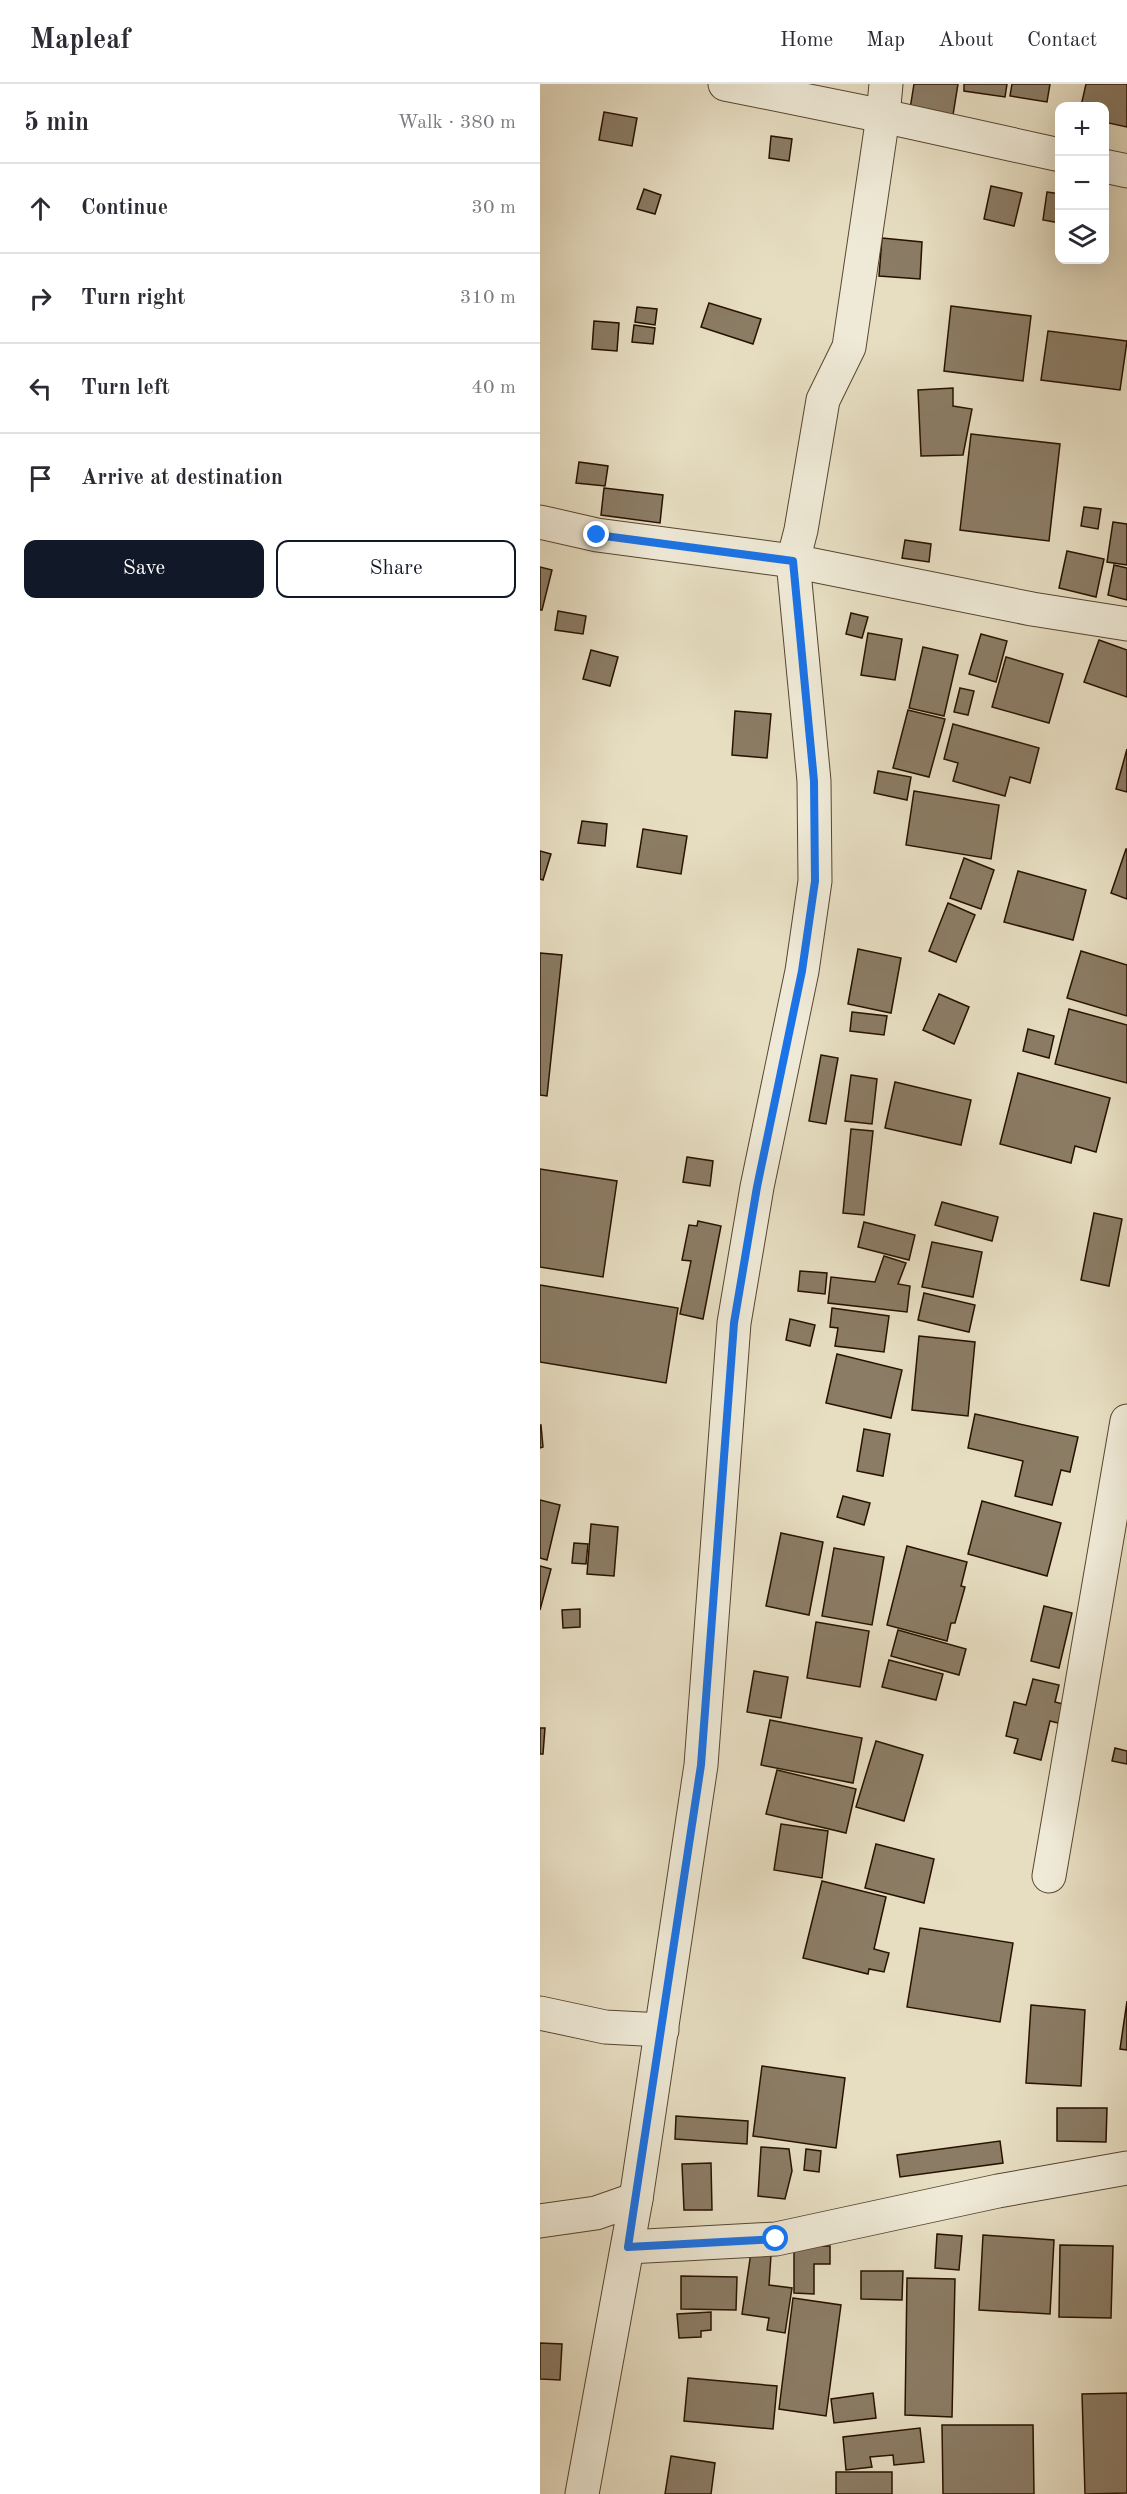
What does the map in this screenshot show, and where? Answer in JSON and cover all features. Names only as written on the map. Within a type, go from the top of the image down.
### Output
[{"type":"street","points":[[725,84],[885,100],[1055,154]]},
{"type":"street","points":[[582,2494],[636,2199],[701,1765],[734,1323],[757,1187],[802,971],[815,881],[814,781],[793,561],[801,530],[823,400],[849,347],[885,100]]},
{"type":"street","points":[[1109,167],[1127,171]]},
{"type":"street","points":[[540,522],[597,535],[793,561],[1032,609],[1127,624]]},
{"type":"street","points":[[1049,1876],[1127,1421]]},
{"type":"street","points":[[540,2013],[605,2026],[662,2030]]},
{"type":"street","points":[[628,2247],[776,2239],[998,2191],[1127,2168]]},
{"type":"street","points":[[540,2221],[597,2213],[636,2199]]},
{"type":"building","points":[[914,84],[958,84],[953,115],[910,109]]},
{"type":"building","points":[[964,84],[1007,84],[1005,97],[964,91]]},
{"type":"building","points":[[1012,84],[1050,84],[1047,102],[1010,96]]},
{"type":"building","points":[[1086,84],[1127,84],[1127,127],[1109,123],[1109,102],[1082,102]]},
{"type":"building","points":[[604,112],[637,118],[632,146],[599,140]]},
{"type":"building","points":[[771,136],[792,139],[789,161],[769,158]]},
{"type":"building","points":[[991,186],[1022,193],[1014,226],[984,219]]},
{"type":"building","points":[[644,189],[661,195],[655,214],[637,209]]},
{"type":"building","points":[[1047,192],[1055,193],[1055,222],[1043,220]]},
{"type":"building","points":[[882,238],[922,242],[920,279],[879,276]]},
{"type":"building","points":[[709,303],[761,319],[753,344],[701,327]]},
{"type":"building","points":[[951,306],[1031,316],[1023,381],[944,371]]},
{"type":"building","points":[[637,307],[657,309],[655,325],[635,322]]},
{"type":"building","points":[[594,321],[619,323],[617,351],[592,349]]},
{"type":"building","points":[[634,325],[655,328],[653,344],[632,342]]},
{"type":"building","points":[[1048,331],[1127,341],[1120,390],[1041,380]]},
{"type":"building","points":[[953,388],[953,406],[972,409],[963,455],[921,456],[918,390]]},
{"type":"building","points":[[971,434],[1060,444],[1049,541],[960,530]]},
{"type":"building","points":[[579,462],[608,466],[605,486],[576,483]]},
{"type":"building","points":[[604,488],[663,495],[660,523],[601,515]]},
{"type":"building","points":[[1084,507],[1101,509],[1098,529],[1081,526]]},
{"type":"building","points":[[1113,522],[1127,524],[1127,565],[1107,562]]},
{"type":"building","points":[[905,540],[931,544],[929,562],[902,558]]},
{"type":"building","points":[[1067,551],[1104,559],[1096,597],[1059,588]]},
{"type":"building","points":[[1114,565],[1127,568],[1127,600],[1108,595]]},
{"type":"building","points":[[540,567],[552,570],[542,610],[540,610]]},
{"type":"building","points":[[558,611],[586,616],[583,634],[555,630]]},
{"type":"building","points":[[851,613],[868,617],[862,638],[846,634]]},
{"type":"building","points":[[868,633],[902,639],[895,680],[861,675]]},
{"type":"building","points":[[981,634],[1007,641],[996,682],[969,674]]},
{"type":"building","points":[[1099,640],[1127,650],[1127,697],[1084,682]]},
{"type":"building","points":[[923,647],[958,655],[944,716],[909,708]]},
{"type":"building","points":[[591,650],[618,657],[610,686],[583,679]]},
{"type":"building","points":[[1006,657],[1063,674],[1049,723],[992,707]]},
{"type":"building","points":[[960,688],[974,691],[968,715],[954,712]]},
{"type":"building","points":[[908,710],[945,719],[929,777],[893,768]]},
{"type":"building","points":[[735,711],[771,714],[767,758],[732,755]]},
{"type":"building","points":[[953,724],[1039,748],[1030,783],[1010,777],[1005,796],[953,781],[958,763],[944,759]]},
{"type":"building","points":[[1127,749],[1127,792],[1116,789]]},
{"type":"building","points":[[878,771],[911,777],[907,800],[874,793]]},
{"type":"building","points":[[914,791],[999,805],[991,859],[906,845]]},
{"type":"building","points":[[582,821],[607,824],[605,846],[578,843]]},
{"type":"building","points":[[643,829],[687,836],[681,874],[637,867]]},
{"type":"building","points":[[1127,849],[1127,899],[1111,893]]},
{"type":"building","points":[[540,851],[551,854],[543,880],[540,879]]},
{"type":"building","points":[[964,858],[994,870],[981,909],[950,898]]},
{"type":"building","points":[[1018,871],[1086,890],[1073,940],[1004,922]]},
{"type":"building","points":[[948,903],[975,915],[956,962],[929,951]]},
{"type":"building","points":[[858,949],[901,958],[891,1013],[848,1004]]},
{"type":"building","points":[[1081,951],[1127,965],[1127,1016],[1067,998]]},
{"type":"building","points":[[540,953],[562,955],[547,1096],[540,1095]]},
{"type":"building","points":[[939,994],[969,1007],[954,1044],[923,1030]]},
{"type":"building","points":[[1069,1009],[1127,1025],[1127,1083],[1055,1064]]},
{"type":"building","points":[[852,1012],[887,1016],[884,1035],[850,1031]]},
{"type":"building","points":[[1028,1029],[1054,1036],[1049,1058],[1023,1051]]},
{"type":"building","points":[[821,1055],[838,1058],[826,1124],[809,1121]]},
{"type":"building","points":[[1018,1073],[1110,1098],[1096,1152],[1075,1146],[1071,1163],[1000,1144]]},
{"type":"building","points":[[851,1075],[877,1079],[872,1124],[845,1121]]},
{"type":"building","points":[[895,1082],[971,1100],[961,1145],[885,1128]]},
{"type":"building","points":[[851,1129],[873,1131],[864,1215],[843,1213]]},
{"type":"building","points":[[687,1157],[713,1161],[710,1186],[683,1182]]},
{"type":"building","points":[[540,1169],[617,1181],[603,1277],[540,1267]]},
{"type":"building","points":[[942,1202],[998,1217],[992,1241],[935,1225]]},
{"type":"building","points":[[1094,1213],[1122,1219],[1109,1286],[1081,1280]]},
{"type":"building","points":[[698,1221],[721,1226],[703,1319],[680,1314],[691,1261],[682,1260],[689,1225],[697,1226]]},
{"type":"building","points":[[864,1222],[915,1235],[909,1260],[858,1247]]},
{"type":"building","points":[[932,1242],[982,1252],[973,1297],[922,1287]]},
{"type":"building","points":[[884,1256],[906,1263],[898,1284],[910,1286],[907,1312],[828,1303],[831,1277],[875,1282]]},
{"type":"building","points":[[800,1271],[827,1273],[825,1294],[798,1291]]},
{"type":"building","points":[[540,1285],[678,1308],[666,1383],[540,1362]]},
{"type":"building","points":[[924,1293],[975,1305],[969,1332],[918,1320]]},
{"type":"building","points":[[832,1308],[889,1316],[884,1352],[835,1346],[838,1328],[830,1327]]},
{"type":"building","points":[[790,1319],[815,1325],[810,1346],[786,1340]]},
{"type":"building","points":[[919,1336],[975,1342],[968,1416],[912,1410]]},
{"type":"building","points":[[837,1354],[902,1370],[891,1418],[826,1403]]},
{"type":"building","points":[[975,1414],[1078,1437],[1070,1472],[1061,1470],[1052,1505],[1015,1496],[1023,1461],[968,1448]]},
{"type":"building","points":[[540,1425],[543,1447],[540,1448]]},
{"type":"building","points":[[864,1429],[890,1434],[883,1476],[857,1471]]},
{"type":"building","points":[[843,1496],[870,1503],[864,1525],[837,1517]]},
{"type":"building","points":[[540,1500],[560,1505],[547,1560],[540,1558]]},
{"type":"building","points":[[982,1501],[1061,1523],[1047,1576],[968,1554]]},
{"type":"building","points":[[591,1524],[618,1527],[614,1576],[587,1574]]},
{"type":"building","points":[[781,1533],[823,1542],[809,1615],[766,1606]]},
{"type":"building","points":[[574,1543],[588,1544],[586,1564],[572,1563]]},
{"type":"building","points":[[907,1546],[967,1562],[961,1586],[965,1587],[955,1623],[951,1623],[947,1641],[887,1625]]},
{"type":"building","points":[[834,1548],[884,1557],[872,1625],[822,1616]]},
{"type":"building","points":[[540,1566],[551,1569],[540,1610]]},
{"type":"building","points":[[1044,1606],[1072,1613],[1059,1668],[1031,1661]]},
{"type":"building","points":[[580,1609],[580,1627],[563,1628],[562,1610]]},
{"type":"building","points":[[816,1622],[869,1631],[860,1687],[807,1678]]},
{"type":"building","points":[[898,1630],[966,1649],[959,1675],[891,1656]]},
{"type":"building","points":[[889,1660],[943,1674],[936,1700],[882,1687]]},
{"type":"building","points":[[754,1671],[788,1677],[781,1718],[747,1712]]},
{"type":"building","points":[[1033,1679],[1059,1685],[1055,1702],[1063,1704],[1058,1723],[1050,1721],[1041,1760],[1014,1753],[1018,1739],[1006,1736],[1014,1702],[1026,1705]]},
{"type":"building","points":[[770,1720],[862,1738],[853,1783],[761,1765]]},
{"type":"building","points":[[540,1728],[545,1728],[543,1754],[540,1754]]},
{"type":"building","points":[[876,1741],[923,1755],[904,1821],[856,1807]]},
{"type":"building","points":[[1115,1748],[1127,1751],[1127,1764],[1112,1761]]},
{"type":"building","points":[[777,1770],[856,1789],[846,1833],[766,1814]]},
{"type":"building","points":[[781,1824],[828,1831],[822,1878],[774,1870]]},
{"type":"building","points":[[876,1844],[934,1859],[924,1903],[865,1888]]},
{"type":"building","points":[[822,1881],[886,1897],[874,1949],[889,1953],[884,1972],[869,1969],[868,1974],[803,1958]]},
{"type":"building","points":[[920,1928],[1013,1943],[1000,2022],[907,2007]]},
{"type":"building","points":[[1127,2001],[1127,2050],[1120,2049]]},
{"type":"building","points":[[1031,2005],[1085,2010],[1081,2086],[1026,2083]]},
{"type":"building","points":[[762,2066],[845,2078],[836,2148],[753,2136]]},
{"type":"building","points":[[1057,2108],[1107,2108],[1106,2142],[1057,2141]]},
{"type":"building","points":[[676,2116],[748,2121],[747,2144],[675,2139]]},
{"type":"building","points":[[1000,2141],[1003,2163],[900,2177],[897,2155]]},
{"type":"building","points":[[761,2147],[789,2149],[792,2171],[785,2199],[758,2196]]},
{"type":"building","points":[[806,2149],[821,2151],[819,2172],[804,2170]]},
{"type":"building","points":[[711,2163],[712,2210],[684,2210],[682,2164]]},
{"type":"building","points":[[937,2234],[962,2236],[959,2270],[935,2268]]},
{"type":"building","points":[[983,2235],[1054,2240],[1050,2314],[979,2310]]},
{"type":"building","points":[[1060,2245],[1113,2246],[1111,2318],[1059,2317]]},
{"type":"building","points":[[794,2246],[830,2246],[830,2264],[814,2264],[814,2294],[794,2293]]},
{"type":"building","points":[[751,2252],[771,2255],[769,2285],[792,2288],[785,2333],[767,2330],[769,2318],[742,2314]]},
{"type":"building","points":[[861,2271],[903,2271],[902,2300],[861,2299]]},
{"type":"building","points":[[681,2276],[737,2277],[736,2310],[681,2309]]},
{"type":"building","points":[[907,2278],[955,2279],[952,2417],[905,2415]]},
{"type":"building","points":[[793,2298],[841,2305],[826,2416],[779,2409]]},
{"type":"building","points":[[711,2312],[711,2330],[701,2331],[701,2337],[679,2338],[677,2314]]},
{"type":"building","points":[[540,2343],[562,2344],[560,2380],[540,2379]]},
{"type":"building","points":[[688,2378],[777,2386],[773,2429],[684,2421]]},
{"type":"building","points":[[873,2393],[876,2418],[834,2423],[831,2399]]},
{"type":"building","points":[[1127,2393],[1127,2493],[1085,2494],[1082,2394]]},
{"type":"building","points":[[942,2425],[1033,2425],[1034,2494],[943,2494]]},
{"type":"building","points":[[920,2428],[924,2462],[894,2465],[893,2455],[870,2457],[872,2467],[846,2470],[843,2437]]},
{"type":"building","points":[[671,2456],[715,2463],[711,2494],[665,2494]]},
{"type":"building","points":[[836,2472],[892,2472],[892,2494],[836,2494]]},
{"type":"route","points":[[597,535],[793,561],[814,781],[815,881],[802,971],[757,1187],[734,1323],[701,1765],[628,2247],[776,2239]]}]
